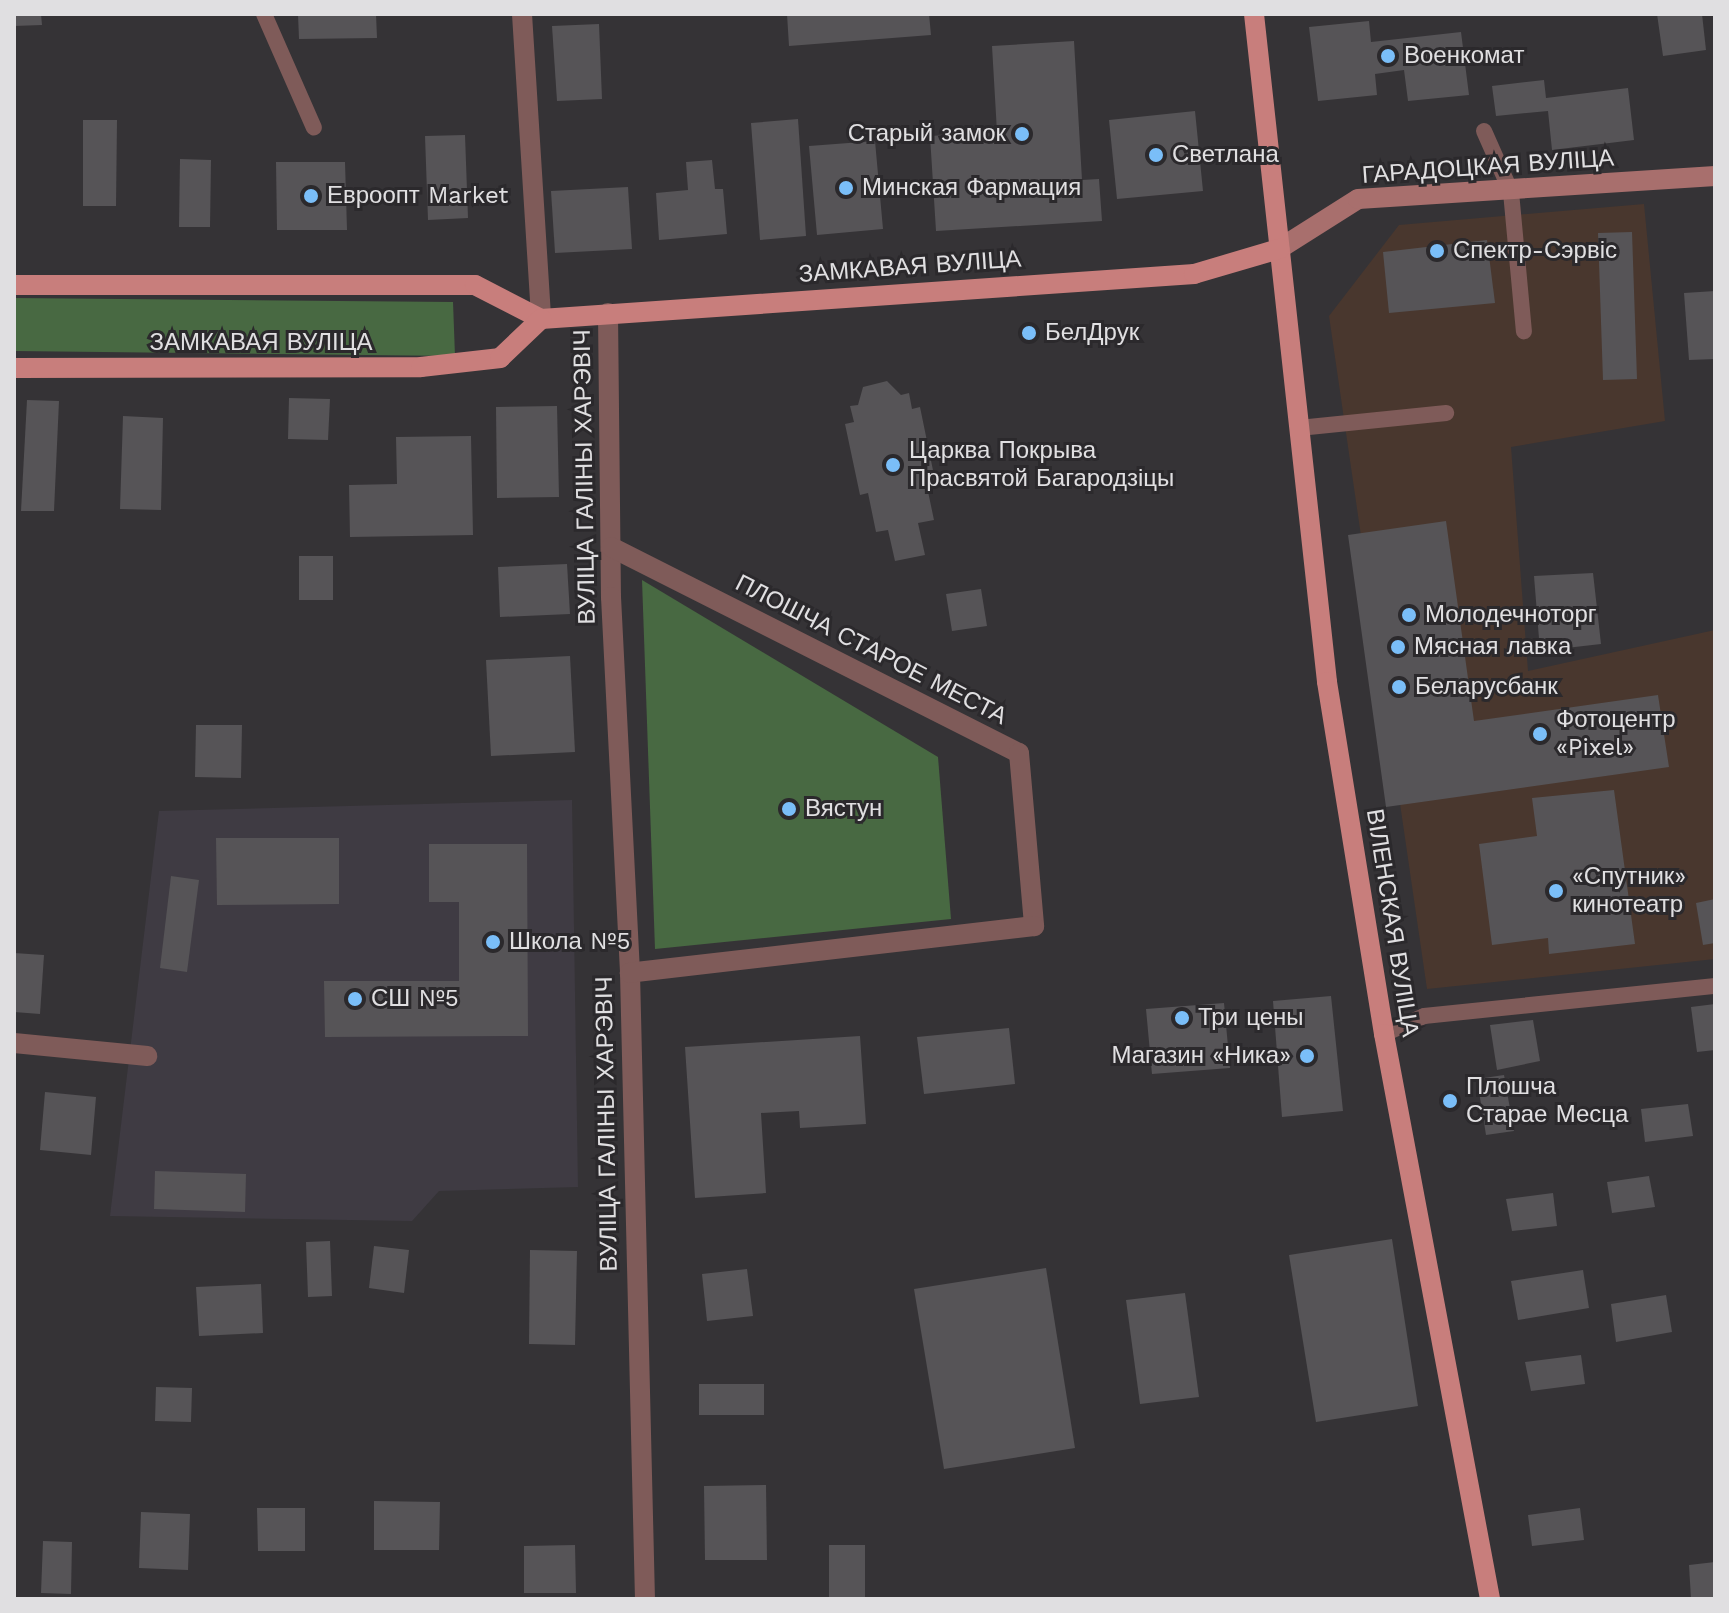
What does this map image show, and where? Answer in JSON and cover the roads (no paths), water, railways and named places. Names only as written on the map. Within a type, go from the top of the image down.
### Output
[{"type":"main road","name":"ВІЛЕНСКАЯ ВУЛІЦА","points":[[1254,14],[1327,682],[1384,1034],[1490,1599]]},
{"type":"main road","name":"ЗАМКАВАЯ ВУЛІЦА","points":[[14,368],[421,367],[500,358],[541,319],[1194,274],[1279,249]]},
{"type":"main road","points":[[14,285],[475,285],[541,319]]},
{"type":"street","points":[[522,14],[541,319]]},
{"type":"street","name":"ГАРАДОЦКАЯ ВУЛІЦА","points":[[1279,249],[1358,199],[1511,192],[1715,176]]},
{"type":"street","name":"ВУЛІЦА ГАЛІНЫ ХАРЭВІЧ","points":[[608,313],[611,547],[630,973],[645,1599]]},
{"type":"street","name":"ПЛОШЧА СТАРОЕ МЕСТА","points":[[611,547],[1019,753],[1034,926],[630,973]]},
{"type":"street","points":[[14,1043],[147,1056]]},
{"type":"lane","points":[[264,14],[314,128]]},
{"type":"lane","points":[[1484,131],[1511,192],[1524,331]]},
{"type":"lane","points":[[1299,428],[1446,413]]},
{"type":"lane","points":[[1384,1034],[1424,1016],[1715,986]]},
{"type":"place","name":"Военкомат","points":[[1388,56]]},
{"type":"place","name":"Старый замок","points":[[1022,134]]},
{"type":"place","name":"Светлана","points":[[1156,155]]},
{"type":"place","name":"Минская Фармация","points":[[846,188]]},
{"type":"place","name":"Евроопт Market","points":[[311,196]]},
{"type":"place","name":"Спектр-Сэрвіс","points":[[1437,251]]},
{"type":"place","name":"БелДрук","points":[[1029,333]]},
{"type":"place","name":"Царква Покрыва Прасвятой Багародзіцы","points":[[893,465]]},
{"type":"place","name":"Молодечноторг","points":[[1409,615]]},
{"type":"place","name":"Мясная лавка","points":[[1398,647]]},
{"type":"place","name":"Беларусбанк","points":[[1399,687]]},
{"type":"place","name":"Фотоцентр «Pixel»","points":[[1540,734]]},
{"type":"place","name":"Вястун","points":[[789,809]]},
{"type":"place","name":"«Спутник» кинотеатр","points":[[1556,891]]},
{"type":"place","name":"Школа №5","points":[[493,942]]},
{"type":"place","name":"СШ №5","points":[[355,999]]},
{"type":"place","name":"Три цены","points":[[1182,1018]]},
{"type":"place","name":"Магазин «Ника»","points":[[1307,1056]]},
{"type":"place","name":"Плошча Старае Месца","points":[[1450,1101]]}]
